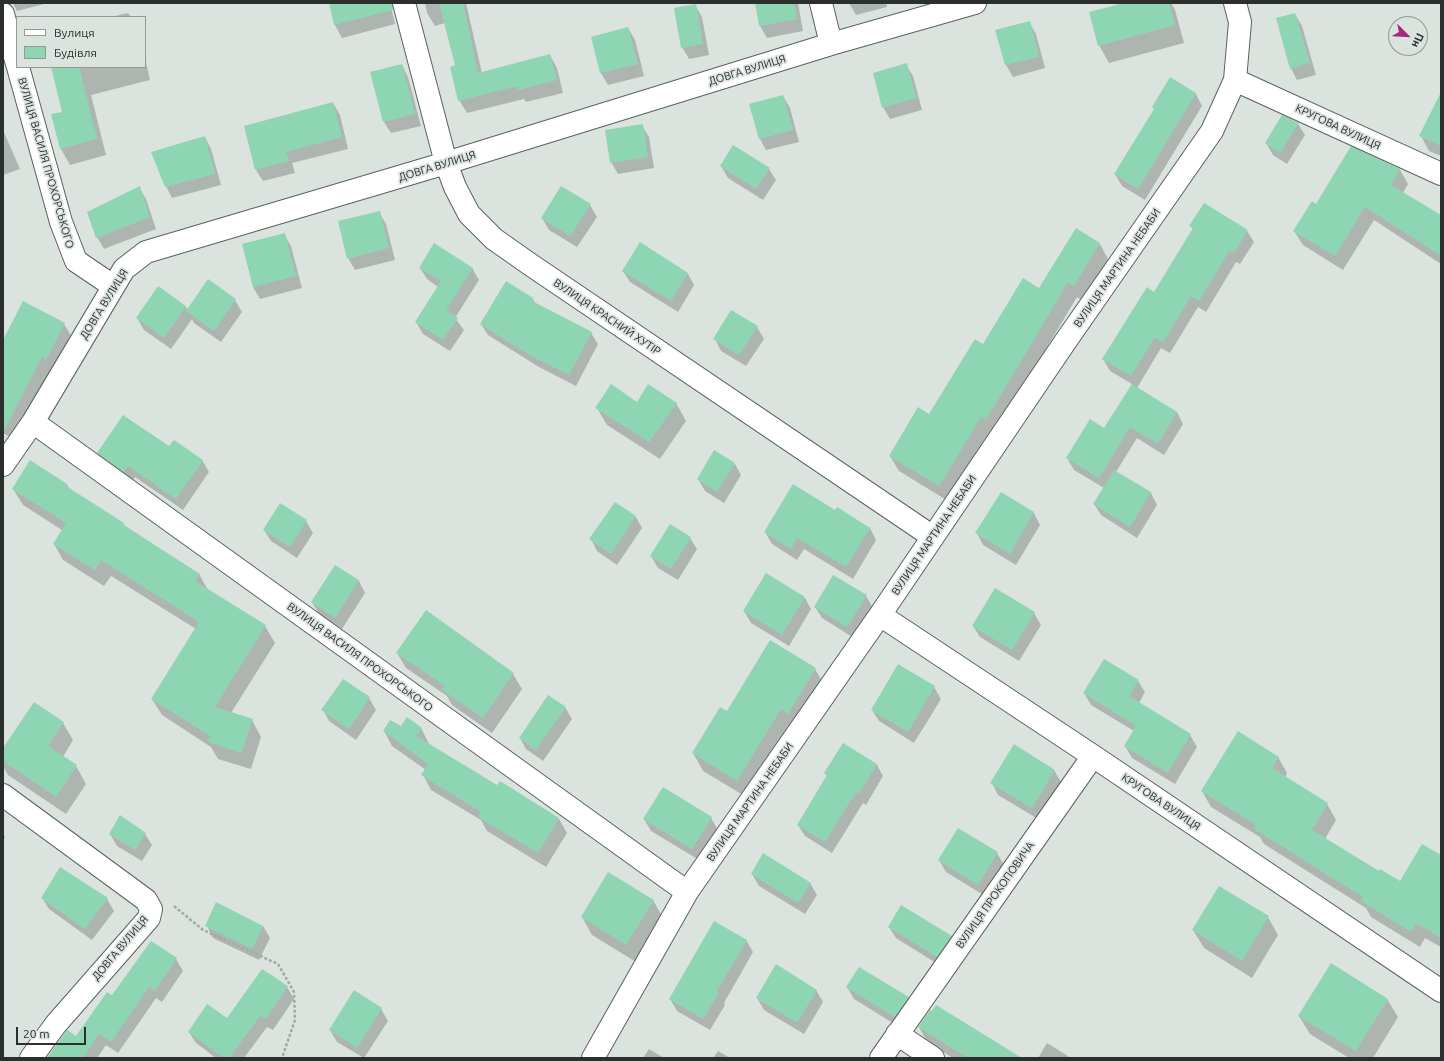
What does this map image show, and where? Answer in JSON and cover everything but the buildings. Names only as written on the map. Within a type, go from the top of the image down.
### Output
[{"type":"street","name":"ВУЛИЦЯ КРАСНИЙ ХУТІР","points":[[404,3],[446,163],[455,187],[469,214],[494,239],[531,265],[933,537]]},
{"type":"street","points":[[821,3],[831,44]]},
{"type":"street","name":"ДОВГА ВУЛИЦЯ","points":[[3,465],[33,422],[124,269],[146,252],[446,163],[831,44],[975,3]]},
{"type":"street","name":"ВУЛИЦЯ МАРТИНА НЕБАБИ","points":[[593,1058],[687,892],[880,615],[1212,131],[1235,80],[1240,22],[1235,3]]},
{"type":"street","name":"ВУЛИЦЯ ВАСИЛЯ ПРОХОРСЬКОГО","points":[[3,14],[16,60]]},
{"type":"street","name":"ВУЛИЦЯ ВАСИЛЯ ПРОХОРСЬКОГО","points":[[18,68],[61,222],[76,261],[113,286]]},
{"type":"street","name":"КРУГОВА ВУЛИЦЯ","points":[[1235,80],[1441,174]]},
{"type":"street","name":"ВУЛИЦЯ ВАСИЛЯ ПРОХОРСЬКОГО","points":[[33,422],[687,892]]},
{"type":"street","name":"КРУГОВА ВУЛИЦЯ","points":[[880,615],[1093,756],[1441,991]]},
{"type":"street","name":"ВУЛИЦЯ ПРОКОПОВИЧА","points":[[881,1058],[1093,756]]},
{"type":"street","name":"ДОВГА ВУЛИЦЯ","points":[[3,795],[146,900],[151,909],[149,918],[56,1024],[31,1058]]},
{"type":"street","points":[[897,1034],[933,1058]]},
{"type":"path","points":[[169,902],[203,930],[278,964],[294,992],[295,1020],[282,1058]]}]
